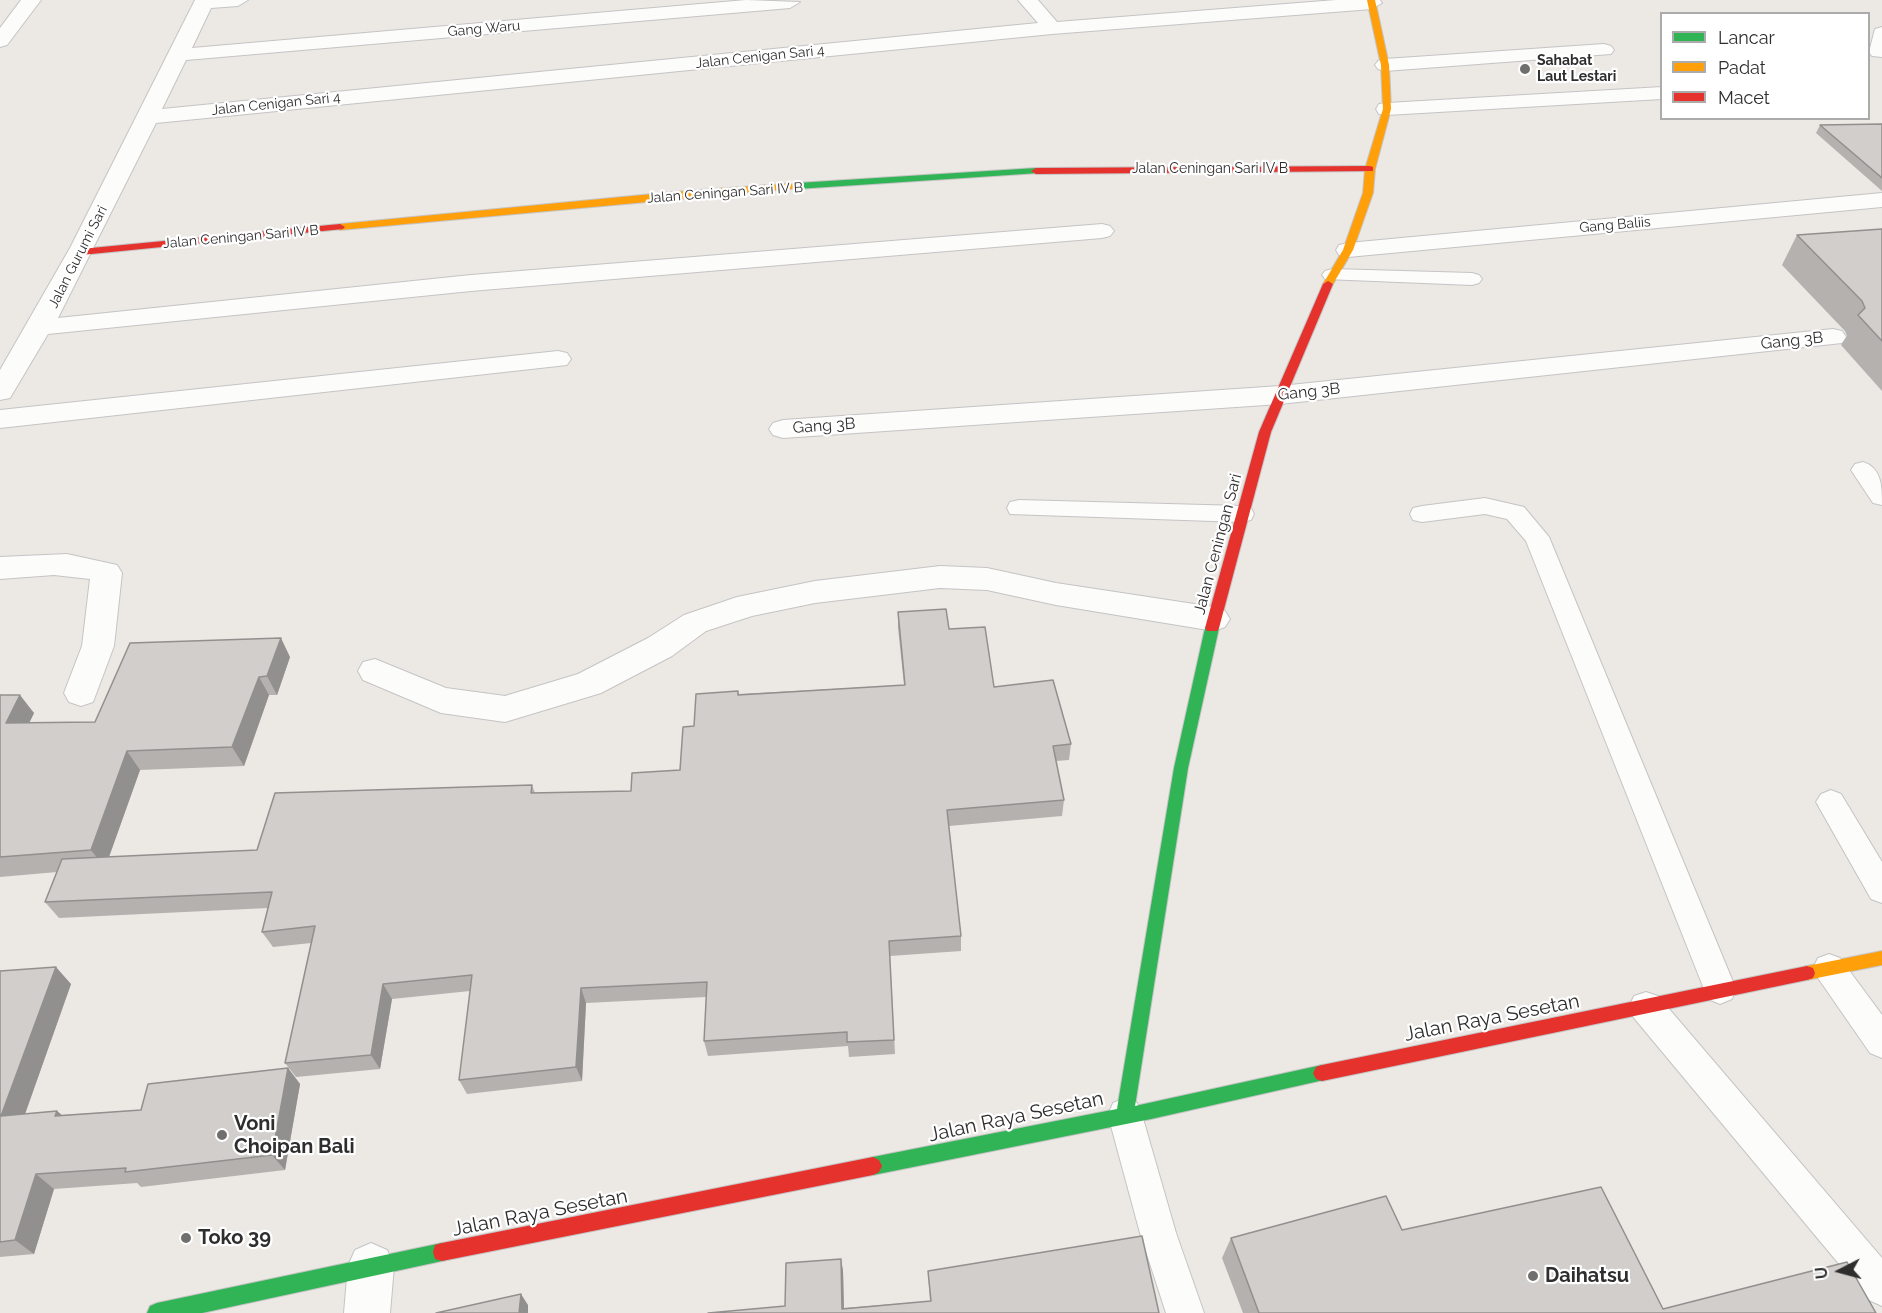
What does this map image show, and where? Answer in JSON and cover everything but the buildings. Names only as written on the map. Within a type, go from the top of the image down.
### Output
[{"type":"street","points":[[0,41],[31,0]]},
{"type":"street","points":[[204,2],[238,0]]},
{"type":"street","points":[[1028,0],[1052,28]]},
{"type":"street","name":"Jalan Gurumi Sari","points":[[0,392],[42,327],[204,2]]},
{"type":"street","name":"Gang Waru","points":[[178,55],[790,2]]},
{"type":"street","name":"Jalan Cenigan Sari 4","points":[[148,117],[1052,28],[1193,8],[1372,2]]},
{"type":"street","name":"Jalan Ceningan Sari","points":[[1125,1115],[1181,768],[1214,619],[1265,432],[1332,275],[1348,250],[1368,193],[1370,170],[1387,109],[1385,65],[1372,2]]},
{"type":"street","points":[[1385,65],[1604,50]]},
{"type":"street","points":[[1387,109],[1660,93]]},
{"type":"street","name":"Jalan Ceningan Sari IV B","points":[[81,252],[674,195],[1004,172],[1083,169],[1370,170]]},
{"type":"street","name":"Gang Baliis","points":[[1348,250],[1882,200]]},
{"type":"street","points":[[42,327],[471,283],[1102,231]]},
{"type":"street","name":"Gang 3B","points":[[783,429],[1280,395],[1833,337]]},
{"type":"street","points":[[0,419],[558,359]]},
{"type":"street","points":[[0,568],[71,565],[92,567],[106,573],[98,646],[81,693]]},
{"type":"street","points":[[375,671],[441,700],[505,709],[589,684],[660,647],[696,623],[748,605],[815,592],[940,577],[987,579],[1056,594],[1214,619]]},
{"type":"street","name":"Jalan Raya Sesetan","points":[[157,1313],[371,1266],[727,1197],[1646,1007],[1720,989],[1882,958]]},
{"type":"street","points":[[367,1313],[371,1266]]},
{"type":"lane","points":[[1332,275],[1472,279]]},
{"type":"lane","points":[[1863,470],[1882,497]]},
{"type":"lane","points":[[1422,514],[1485,506],[1515,513],[1537,537],[1720,989]]},
{"type":"lane","points":[[1019,508],[1242,514]]},
{"type":"lane","points":[[1831,802],[1882,890]]},
{"type":"lane","points":[[1829,968],[1882,1041]]},
{"type":"lane","points":[[1646,1007],[1882,1287]]},
{"type":"lane","points":[[1125,1115],[1158,1233],[1185,1313]]},
{"type":"traffic: fast","points":[[797,186],[1036,171]]},
{"type":"traffic: fast","points":[[1125,1115],[1181,768],[1212,628]]},
{"type":"traffic: fast","points":[[873,1166],[1151,1111],[1322,1073]]},
{"type":"traffic: fast","points":[[157,1313],[442,1252]]},
{"type":"traffic: slow","points":[[1328,284],[1348,250],[1368,193],[1370,169],[1387,109],[1385,65],[1371,0]]},
{"type":"traffic: slow","points":[[340,227],[674,195],[797,186]]},
{"type":"traffic: slow","points":[[1807,973],[1882,958]]},
{"type":"traffic: jam","points":[[1036,171],[1370,169]]},
{"type":"traffic: jam","points":[[81,252],[340,227]]},
{"type":"traffic: jam","points":[[1212,628],[1265,432],[1328,284]]},
{"type":"traffic: jam","points":[[1322,1073],[1807,973]]},
{"type":"traffic: jam","points":[[442,1252],[873,1166]]},
{"type":"place","name":"Sahabat Laut Lestari","points":[[1525,69]]},
{"type":"place","name":"Voni Choipan Bali","points":[[222,1135]]},
{"type":"place","name":"Toko 39","points":[[186,1238]]},
{"type":"place","name":"Daihatsu","points":[[1533,1276]]}]
